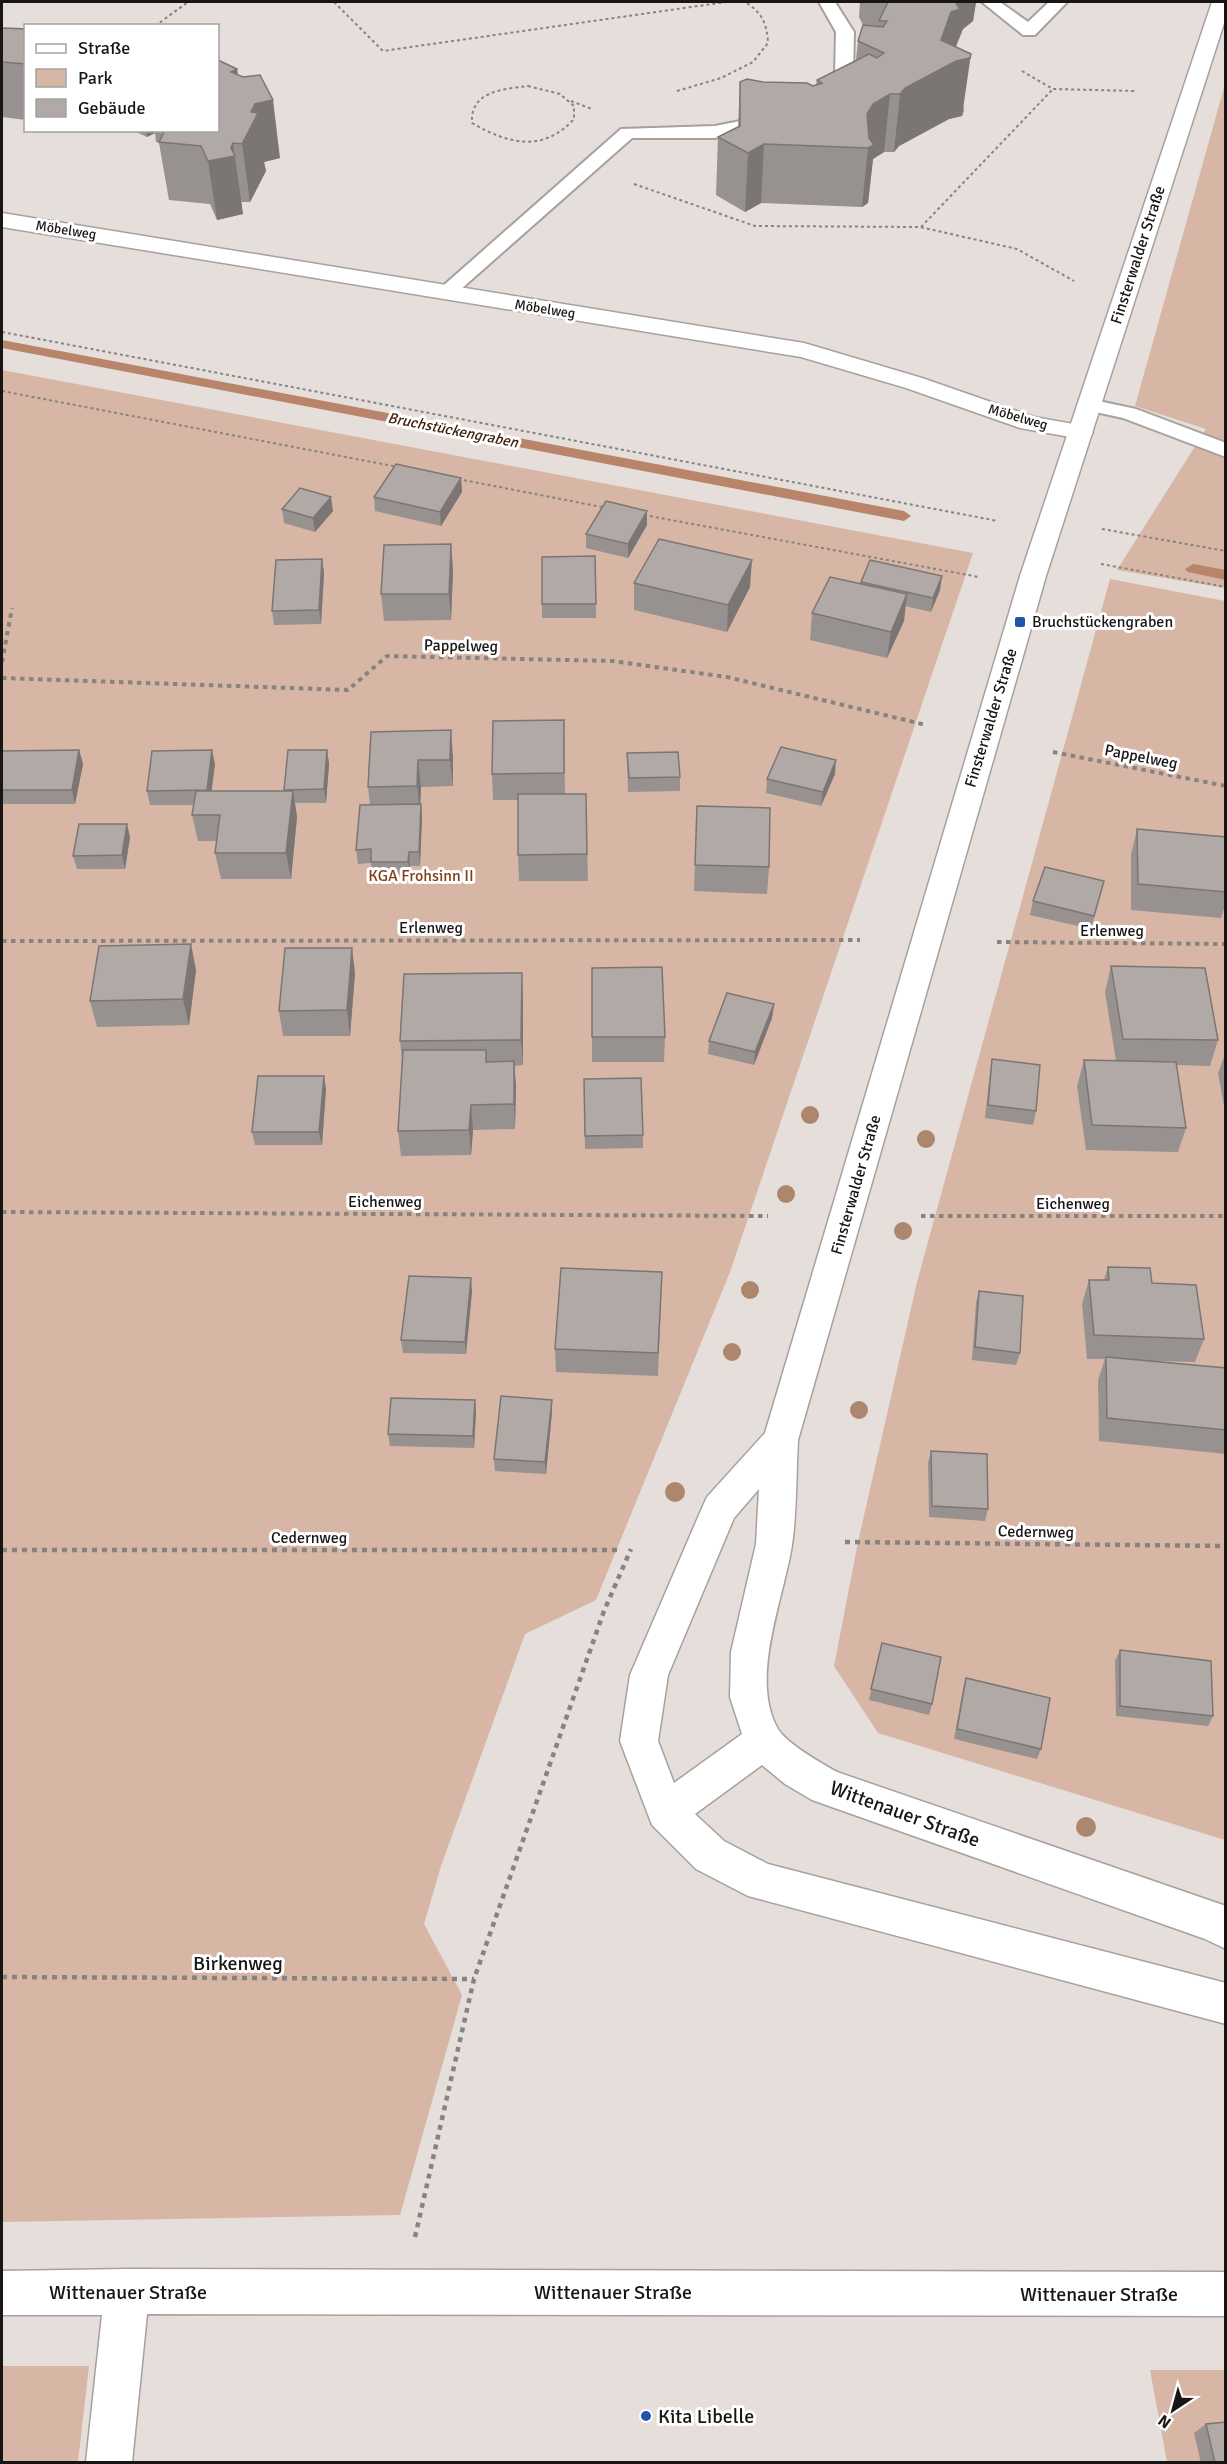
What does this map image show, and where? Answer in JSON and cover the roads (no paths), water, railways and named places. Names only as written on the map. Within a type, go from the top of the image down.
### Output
[{"type":"street","name":"Finsterwalder Straße","points":[[763,1741],[750,1697],[750,1652],[774,1544],[780,1440],[848,1215],[921,952],[1033,576],[1222,2]]},
{"type":"street","name":"Möbelweg","points":[[2,220],[804,350],[914,383],[1029,423],[1085,419]]},
{"type":"street","name":"Finsterwalder Straße","points":[[666,1812],[639,1741],[649,1675],[720,1508],[780,1440]]},
{"type":"street","points":[[763,1741],[666,1812],[710,1855],[762,1882],[1226,2004]]},
{"type":"street","name":"Wittenauer Straße","points":[[763,1741],[799,1771],[826,1787],[1217,1923],[1226,1929]]},
{"type":"street","points":[[109,2463],[127,2291]]},
{"type":"street","name":"Wittenauer Straße","points":[[2,2294],[127,2291],[403,2291],[1226,2294]]},
{"type":"lane","points":[[445,293],[627,133],[715,132],[802,114],[844,75],[845,32],[827,2]]},
{"type":"lane","points":[[990,2],[1029,32],[1058,2]]},
{"type":"lane","points":[[1085,419],[1128,413],[1226,452]]},
{"type":"waterway","name":"Bruchstückengraben","points":[[2,344],[904,516]]},
{"type":"waterway","name":"Bruchstückengraben","points":[[1193,569],[1226,575]]},
{"type":"place","name":"Bruchstückengraben","points":[[1020,622]]},
{"type":"place","name":"Kita Libelle","points":[[646,2416]]},
{"type":"park label","name":"KGA Frohsinn II","points":[[421,876]]}]
